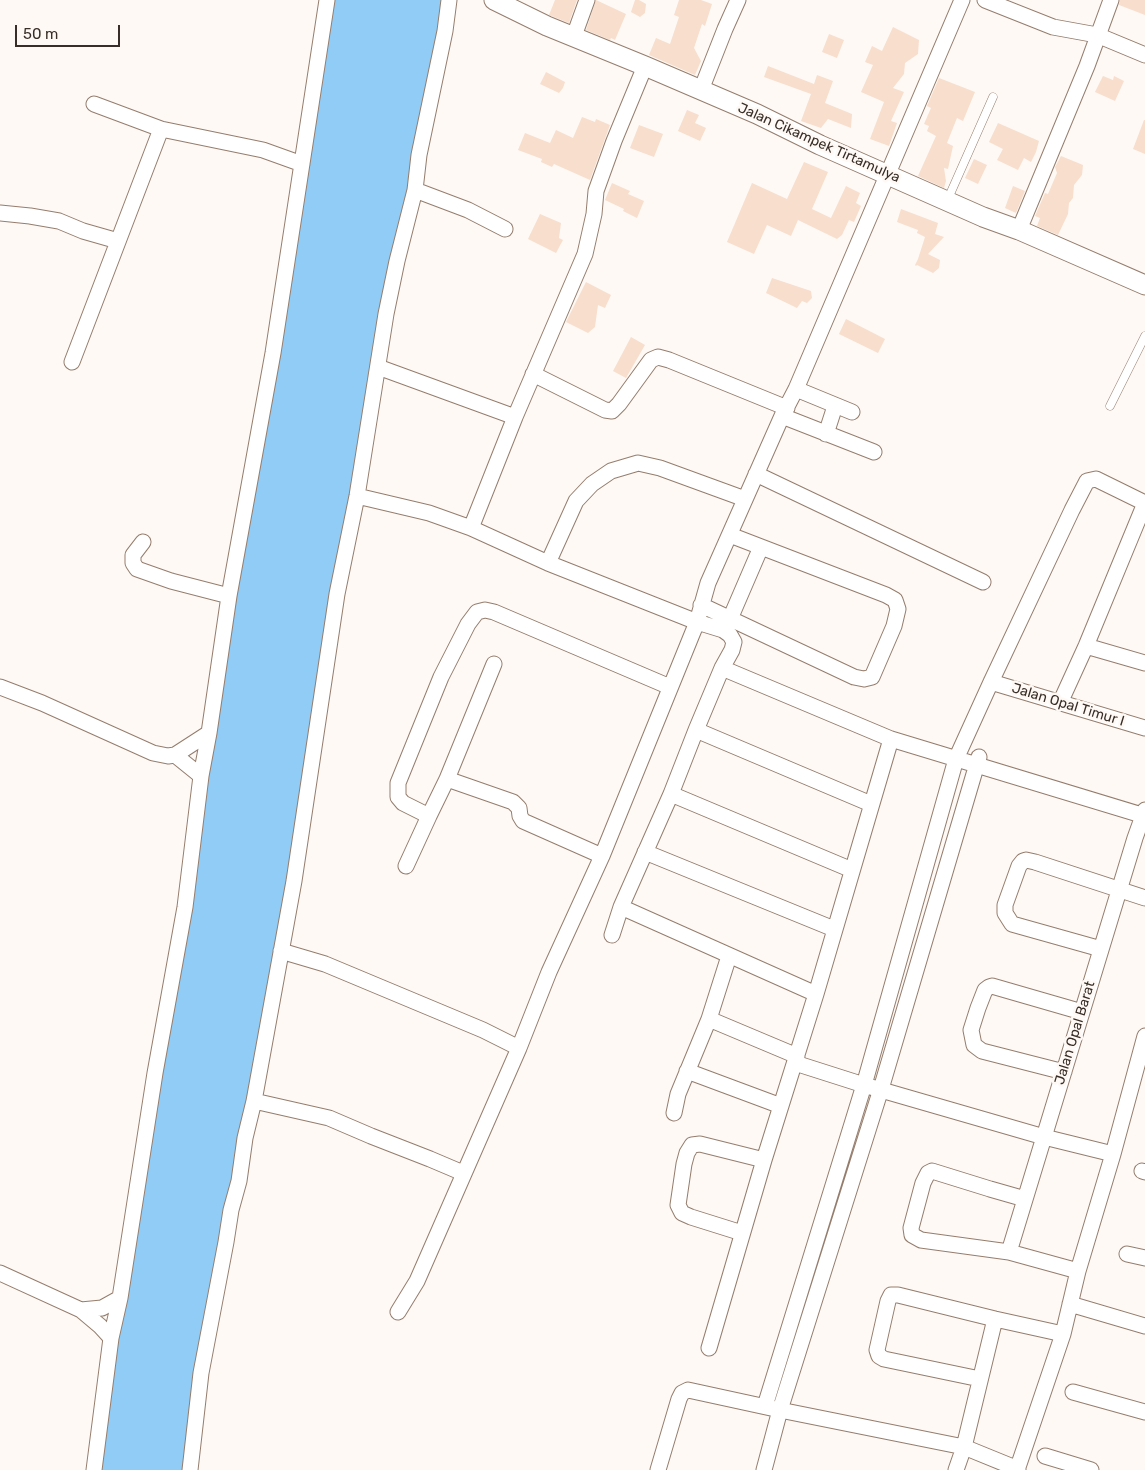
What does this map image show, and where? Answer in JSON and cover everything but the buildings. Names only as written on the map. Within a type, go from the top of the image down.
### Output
[{"type":"street","points":[[94,1470],[111,1338],[120,1298],[155,1073],[185,907],[200,776],[209,732],[229,596],[273,353],[327,0]]},
{"type":"street","points":[[190,1470],[201,1373],[231,1210],[239,1181],[245,1138],[254,1100],[295,871],[337,594],[357,496],[386,314],[415,190],[418,155],[445,31],[449,0]]},
{"type":"street","name":"Jalan Cikampek Tirtamulya","points":[[494,0],[547,26],[757,114],[820,145],[983,217],[1019,230],[1145,285]]},
{"type":"street","points":[[574,36],[587,0]]},
{"type":"street","points":[[701,90],[738,0]]},
{"type":"street","points":[[398,1312],[417,1281],[519,1048],[549,972],[602,856],[697,622],[708,583],[796,389],[962,0]]},
{"type":"street","points":[[985,0],[1053,27],[1097,35],[1145,55]]},
{"type":"street","points":[[1019,230],[1087,66],[1111,0]]},
{"type":"street","points":[[471,528],[515,417],[585,254],[594,214],[596,191],[645,66]]},
{"type":"street","points":[[94,104],[161,129],[264,150],[302,164]]},
{"type":"street","points":[[72,362],[161,129]]},
{"type":"street","points":[[415,190],[468,210],[505,229]]},
{"type":"street","points":[[0,213],[59,221],[83,231],[118,241]]},
{"type":"street","points":[[533,374],[605,410],[612,411],[651,360],[658,357],[785,412],[826,434],[874,452]]},
{"type":"street","points":[[378,368],[515,417]]},
{"type":"street","points":[[796,389],[852,412]]},
{"type":"street","points":[[826,434],[835,406]]},
{"type":"street","points":[[548,563],[576,501],[592,484],[611,471],[638,463],[660,468],[745,499]]},
{"type":"street","points":[[756,474],[982,582]]},
{"type":"street","points":[[764,1470],[773,1408],[958,755],[1072,510],[1087,481],[1096,479],[1145,503],[1086,646],[1060,703]]},
{"type":"street","points":[[357,496],[429,513],[471,528],[548,563],[697,622],[723,630],[734,642],[671,794],[620,907],[612,935]]},
{"type":"street","points":[[701,605],[854,677],[864,679],[872,677],[894,626],[898,609],[895,600],[886,595],[730,535]]},
{"type":"street","points":[[143,542],[133,556],[133,563],[137,569],[171,581],[229,596]]},
{"type":"street","points":[[730,619],[761,547]]},
{"type":"street","points":[[429,816],[403,803],[398,797],[398,783],[441,677],[468,624],[477,612],[485,610],[494,612],[670,687]]},
{"type":"street","points":[[1086,646],[1145,663]]},
{"type":"street","points":[[406,866],[447,779],[494,664]]},
{"type":"street","points":[[722,668],[891,739],[958,755],[1144,812]]},
{"type":"street","name":"Jalan Opal Timur I","points":[[991,682],[1145,728]]},
{"type":"street","points":[[0,687],[42,703],[153,753],[168,756],[175,755],[209,732]]},
{"type":"street","points":[[696,730],[871,804]]},
{"type":"street","points":[[709,1348],[891,739]]},
{"type":"street","points":[[175,755],[200,776]]},
{"type":"street","points":[[773,1408],[881,1089],[977,761]]},
{"type":"street","points":[[447,779],[513,802],[519,808],[523,821],[602,856]]},
{"type":"street","points":[[671,794],[852,870]]},
{"type":"street","name":"Jalan Opal Barat","points":[[1009,1252],[1144,812]]},
{"type":"street","points":[[645,852],[834,929]]},
{"type":"street","points":[[1101,949],[1012,924],[1005,913],[1006,905],[1019,866],[1023,861],[1035,862],[1145,898]]},
{"type":"street","points":[[620,907],[816,994]]},
{"type":"street","points":[[281,951],[325,964],[483,1030],[519,1048]]},
{"type":"street","points":[[674,1113],[678,1094],[709,1019],[729,956]]},
{"type":"street","points":[[1064,1072],[982,1050],[974,1045],[972,1030],[983,994],[988,987],[1082,1012]]},
{"type":"street","points":[[709,1019],[796,1059],[864,1085],[1044,1138],[1113,1154]]},
{"type":"street","points":[[658,1470],[678,1399],[682,1392],[688,1390],[964,1447],[1018,1469],[1063,1334],[1078,1271],[1113,1154],[1145,1036]]},
{"type":"street","points":[[687,1071],[781,1106]]},
{"type":"street","points":[[254,1100],[329,1118],[463,1173]]},
{"type":"street","points":[[742,1233],[682,1213],[678,1205],[687,1153],[692,1146],[700,1144],[764,1160]]},
{"type":"street","points":[[1025,1198],[932,1171],[928,1173],[923,1182],[911,1228],[912,1235],[920,1240],[1009,1252],[1078,1271]]},
{"type":"street","points":[[1127,1254],[1145,1258]]},
{"type":"street","points":[[0,1273],[81,1310],[111,1338]]},
{"type":"street","points":[[980,1379],[884,1359],[879,1356],[877,1350],[891,1295],[898,1294],[1063,1334]]},
{"type":"street","points":[[81,1310],[102,1308],[120,1298]]},
{"type":"street","points":[[1070,1304],[1145,1326]]},
{"type":"street","points":[[956,1470],[964,1447],[995,1319]]},
{"type":"street","points":[[1073,1392],[1145,1412]]},
{"type":"street","points":[[1045,1456],[1091,1470]]},
{"type":"lane","points":[[947,200],[993,97]]},
{"type":"lane","points":[[1110,406],[1145,336]]},
{"type":"water","points":[[327,0],[449,0],[190,1470],[94,1470]]}]
